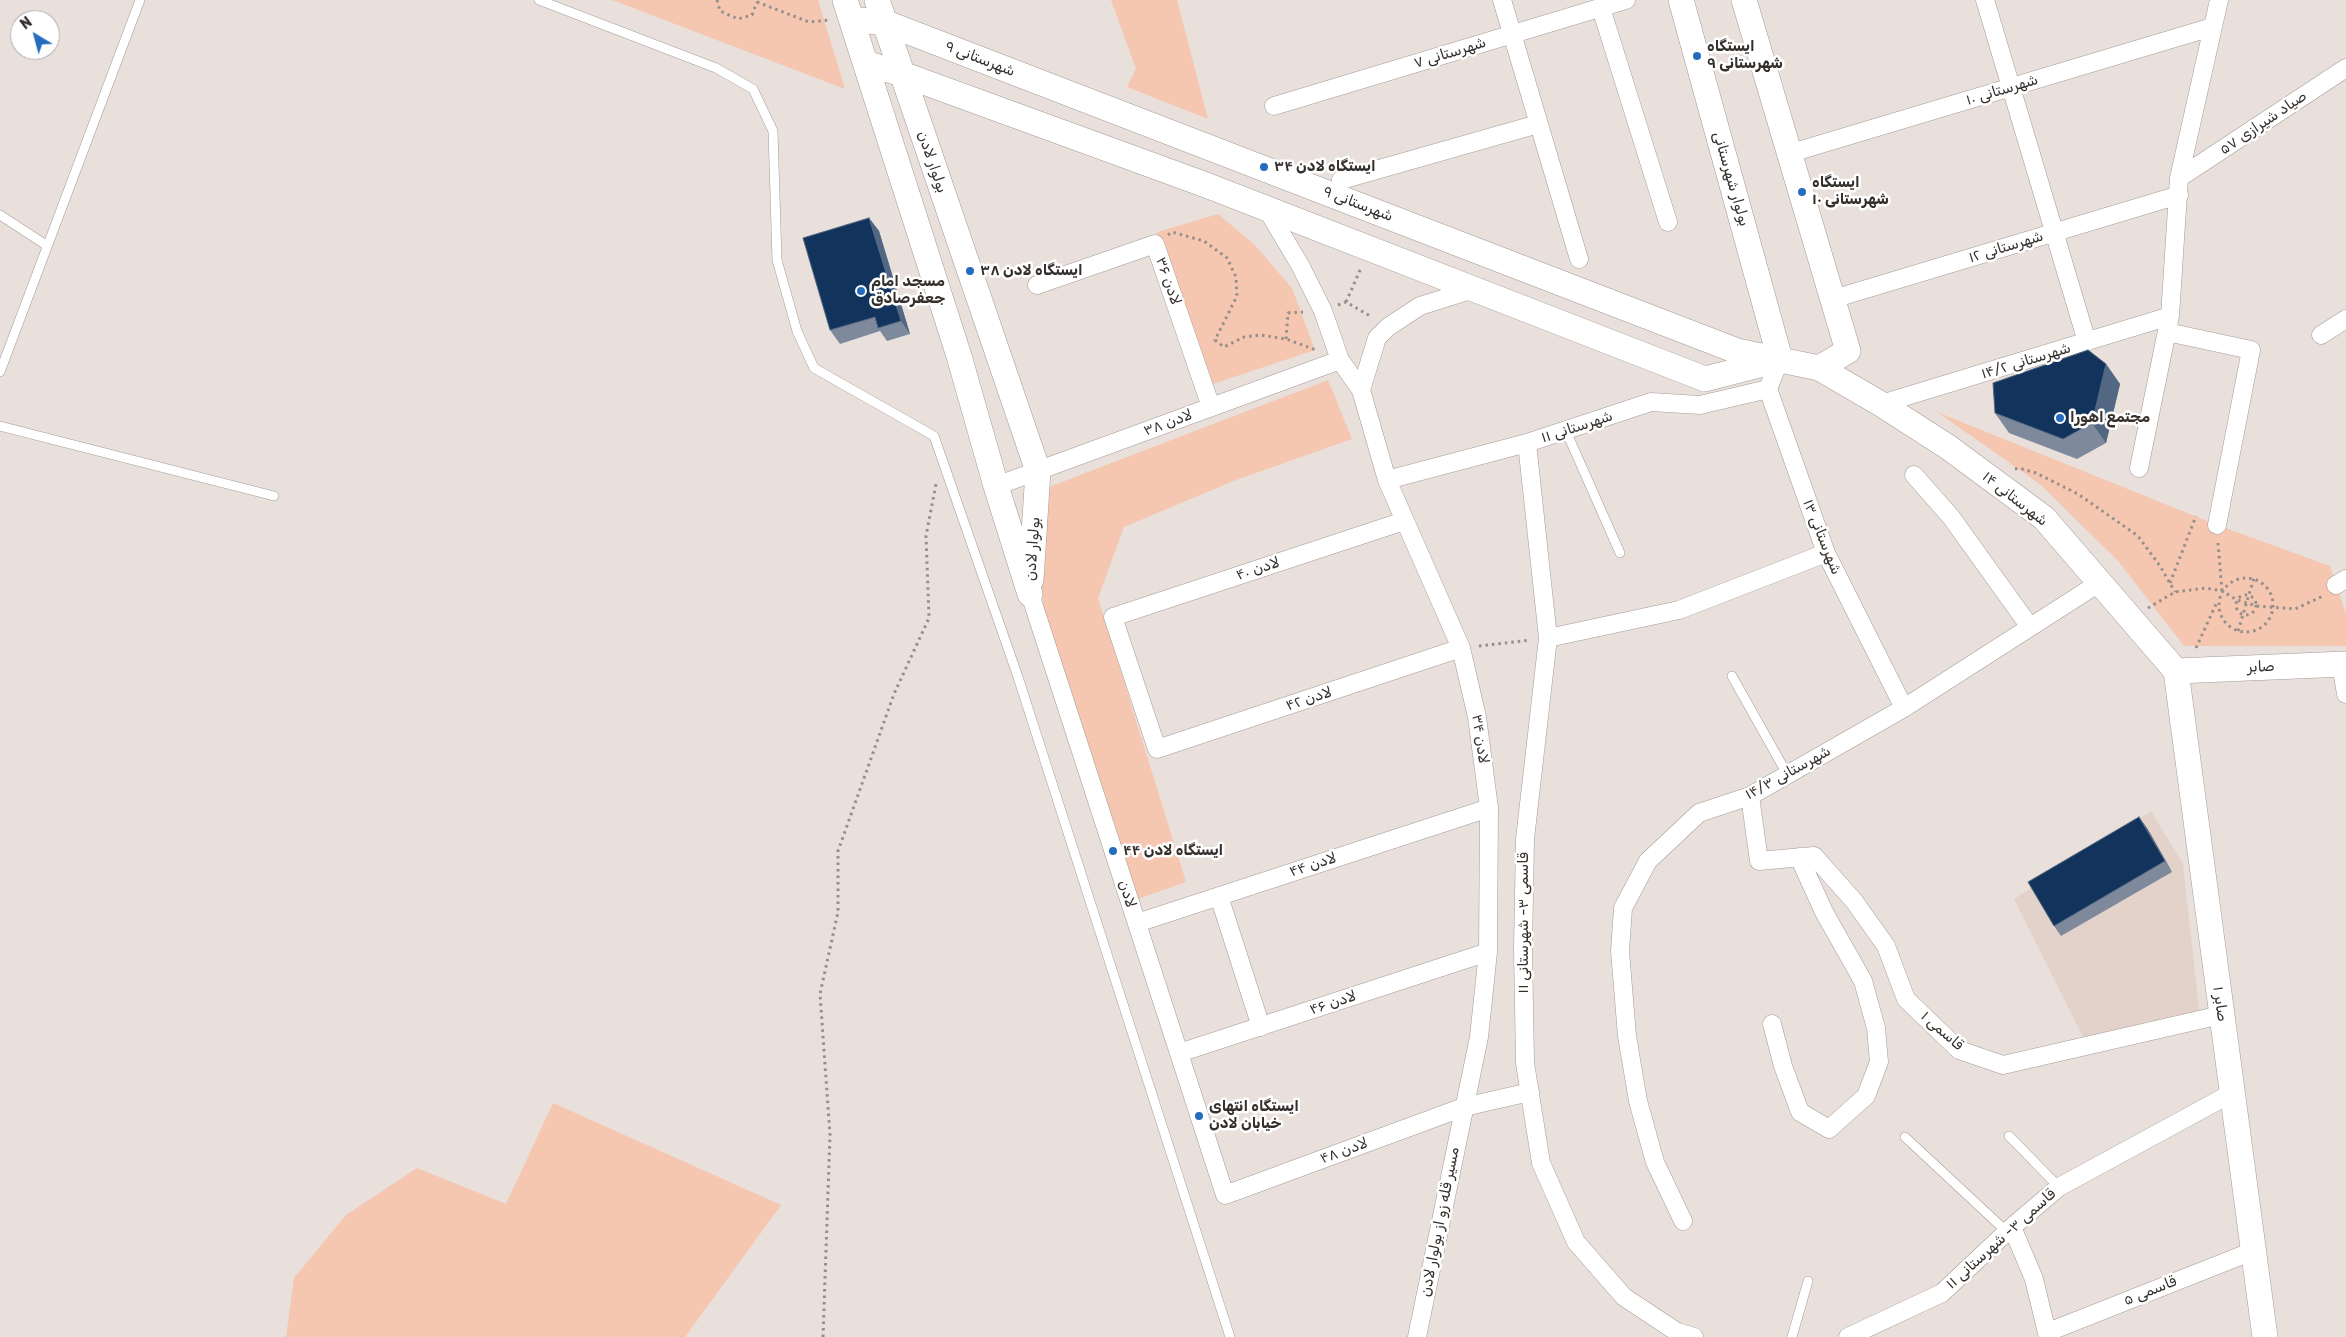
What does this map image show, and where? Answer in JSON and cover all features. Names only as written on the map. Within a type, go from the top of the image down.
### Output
[{"type":"street","name":"بولوار لادن","points":[[877,0],[1038,471],[1030,594]]},
{"type":"street","points":[[1502,0],[1579,258]]},
{"type":"street","name":"شهرستانی ۷","points":[[1274,106],[1626,0]]},
{"type":"street","name":"بولوار شهرستانی","points":[[1681,0],[1780,359]]},
{"type":"street","points":[[1744,0],[1791,153],[1848,351],[1819,368]]},
{"type":"street","points":[[1985,0],[2087,342]]},
{"type":"street","points":[[2139,468],[2169,324],[2179,187],[2219,0]]},
{"type":"street","points":[[1600,8],[1668,222]]},
{"type":"street","name":"بولوار لادن","points":[[848,9],[959,356],[996,486],[1030,594]]},
{"type":"street","name":"شهرستانی ۹","points":[[848,9],[1737,351],[1819,368]]},
{"type":"street","name":"شهرستانی ۱۰","points":[[1791,153],[2212,27]]},
{"type":"street","points":[[865,63],[902,74],[1266,208],[1705,379],[1780,359]]},
{"type":"street","name":"صیاد شیرازی ۵۷","points":[[2179,187],[2346,68]]},
{"type":"street","points":[[1341,180],[1538,124]]},
{"type":"street","name":"شهرستانی ۱۲","points":[[1833,299],[2054,233],[2179,187]]},
{"type":"street","points":[[1266,208],[1300,265],[1323,311],[1340,360],[1361,390]]},
{"type":"street","name":"لادن ۳۶","points":[[1037,284],[1155,244],[1211,407]]},
{"type":"street","points":[[1361,390],[1377,338],[1388,327],[1420,306],[1474,289]]},
{"type":"street","points":[[2321,334],[2346,319]]},
{"type":"street","points":[[2169,324],[2251,350],[2217,525]]},
{"type":"street","name":"شهرستانی ۱۴/۲","points":[[1881,404],[2087,342],[2169,324]]},
{"type":"street","points":[[1768,389],[1780,359]]},
{"type":"street","name":"لادن ۳۸","points":[[996,486],[1340,360]]},
{"type":"street","name":"شهرستانی ۱۴","points":[[1819,368],[1881,404],[1948,448],[2044,518],[2176,671]]},
{"type":"street","name":"شهرستانی ۱۱","points":[[1386,480],[1527,443],[1651,402],[1700,404],[1768,389]]},
{"type":"street","name":"شهرستانی ۱۳","points":[[1768,389],[1826,553],[1904,708]]},
{"type":"street","name":"لادن ۳۴","points":[[1361,390],[1386,480],[1461,648],[1477,717],[1489,808],[1488,952],[1479,1037],[1464,1107]]},
{"type":"street","name":"قاسمی ۳- شهرستانی ۱۱","points":[[1527,443],[1548,638],[1525,839],[1523,949],[1525,1054],[1541,1163],[1576,1242],[1624,1297],[1677,1332],[1694,1337]]},
{"type":"street","points":[[1914,475],[1951,517],[2030,627]]},
{"type":"street","name":"لادن ۴۰","points":[[1157,749],[1113,618],[1404,521]]},
{"type":"street","points":[[1548,638],[1679,610],[1826,553]]},
{"type":"street","name":"شهرستانی ۱۴/۳","points":[[1683,1221],[1654,1162],[1638,1101],[1627,1036],[1620,951],[1623,908],[1648,861],[1699,813],[1750,796],[1904,708],[2100,583]]},
{"type":"street","name":"لادن","points":[[1030,594],[1225,1195]]},
{"type":"street","name":"لادن ۴۲","points":[[1157,749],[1461,648]]},
{"type":"street","points":[[2344,664],[2346,694]]},
{"type":"street","name":"صابر","points":[[2176,671],[2344,664]]},
{"type":"street","name":"صابر ۱","points":[[2176,671],[2265,1337]]},
{"type":"street","points":[[1750,796],[1759,861],[1799,857],[1824,912],[1863,981],[1876,1028],[1879,1062],[1866,1096],[1829,1129],[1800,1112],[1783,1066],[1772,1024]]},
{"type":"street","name":"لادن ۴۴","points":[[1137,923],[1489,808]]},
{"type":"street","name":"قاسمی ۱","points":[[1799,857],[1814,856],[1854,902],[1886,946],[1906,999],[1959,1050],[2002,1065],[2221,1015]]},
{"type":"street","points":[[1219,896],[1261,1027]]},
{"type":"street","name":"لادن ۴۶","points":[[1179,1053],[1488,952]]},
{"type":"street","name":"لادن ۴۸","points":[[1225,1195],[1464,1107],[1530,1092]]},
{"type":"street","name":"قاسمی ۳- شهرستانی ۱۱","points":[[1856,1335],[1942,1292],[2059,1187],[2232,1093]]},
{"type":"street","name":"مسیر قله زو از بولوار لادن","points":[[1417,1337],[1464,1107]]},
{"type":"street","points":[[2009,1230],[2034,1279],[2048,1335]]},
{"type":"street","name":"قاسمی ۵","points":[[2048,1335],[2253,1251]]},
{"type":"lane","points":[[0,372],[46,245],[140,0]]},
{"type":"lane","points":[[539,0],[716,68],[753,90],[773,131],[777,260],[797,331],[814,368],[934,436],[1018,677],[1230,1337]]},
{"type":"lane","points":[[0,215],[46,245]]},
{"type":"lane","points":[[0,426],[274,496]]},
{"type":"lane","points":[[1566,431],[1620,553]]},
{"type":"lane","points":[[1732,676],[1786,774]]},
{"type":"lane","points":[[2009,1136],[2059,1187]]},
{"type":"lane","points":[[1905,1137],[2009,1230]]},
{"type":"lane","points":[[1792,1337],[1808,1281]]},
{"type":"path","points":[[717,0],[720,11],[738,19],[752,15],[758,1],[809,22],[848,9]]},
{"type":"path","points":[[1155,244],[1172,232],[1204,241],[1227,258],[1236,277],[1236,296],[1215,340],[1224,347],[1244,337],[1261,335],[1286,339],[1340,360]]},
{"type":"path","points":[[1987,476],[2019,468],[2036,473],[2078,494],[2138,536],[2175,592]]},
{"type":"path","points":[[823,1337],[830,1136],[820,994],[838,912],[838,851],[894,694],[929,618],[926,536],[936,483]]},
{"type":"path","points":[[2170,583],[2196,516]]},
{"type":"path","points":[[2176,671],[2198,646],[2222,591],[2230,582],[2242,578],[2254,578],[2265,584],[2272,595],[2274,607],[2270,619],[2262,628],[2250,632],[2238,632],[2227,625],[2220,615],[2218,603],[2222,591],[2217,525]]},
{"type":"path","points":[[2238,632],[2254,578]]},
{"type":"path","points":[[2131,619],[2175,592],[2206,588],[2222,591],[2237,600],[2257,606],[2295,610],[2318,600],[2341,582]]},
{"type":"path","points":[[2249,595],[2256,601],[2257,606],[2252,614],[2243,615],[2237,609],[2237,600],[2240,596],[2249,595]]},
{"type":"path","points":[[1461,648],[1548,638]]},
{"type":"shaded area","points":[[612,0],[818,0],[845,89]]},
{"type":"shaded area","points":[[1111,0],[1177,0],[1208,119],[1127,87],[1136,69]]},
{"type":"shaded area","points":[[1218,214],[1254,244],[1292,288],[1315,350],[1207,386],[1157,232]]},
{"type":"shaded area","points":[[1328,380],[1352,439],[1236,480],[1124,527],[1098,598],[1186,882],[1135,900],[1046,629],[1037,549],[1049,487]]},
{"type":"shaded area","points":[[1937,412],[2217,525],[2330,566],[2346,614],[2346,646],[2184,646],[2119,562],[2041,485]]},
{"type":"shaded area","points":[[2151,811],[2183,864],[2200,1017],[2144,1022],[2089,1049],[2014,899]]},
{"type":"shaded area","points":[[553,1103],[781,1205],[685,1337],[286,1337],[294,1278],[346,1215],[417,1168],[506,1204]]},
{"type":"building","name":"مسجد امام جعفرصادق","points":[[869,218],[901,321],[878,328],[875,317],[830,330],[803,238]]},
{"type":"building","points":[[2088,350],[2106,364],[2092,423],[2063,439],[1995,413],[1993,383]]},
{"type":"building","points":[[2139,817],[2165,861],[2054,926],[2028,882]]},
{"type":"place","name":"ایستگاه شهرستانی ۹","points":[[1697,56]]},
{"type":"place","name":"ایستگاه لادن ۳۴","points":[[1264,167]]},
{"type":"place","name":"ایستگاه شهرستانی ۱۰","points":[[1802,192]]},
{"type":"place","name":"ایستگاه لادن ۳۸","points":[[970,271]]},
{"type":"place","name":"مسجد امام جعفرصادق","points":[[861,291]]},
{"type":"place","name":"مجتمع اهورا","points":[[2060,418]]},
{"type":"place","name":"ایستگاه لادن ۴۴","points":[[1113,851]]},
{"type":"place","name":"ایستگاه انتهای خیابان لادن","points":[[1199,1116]]}]
